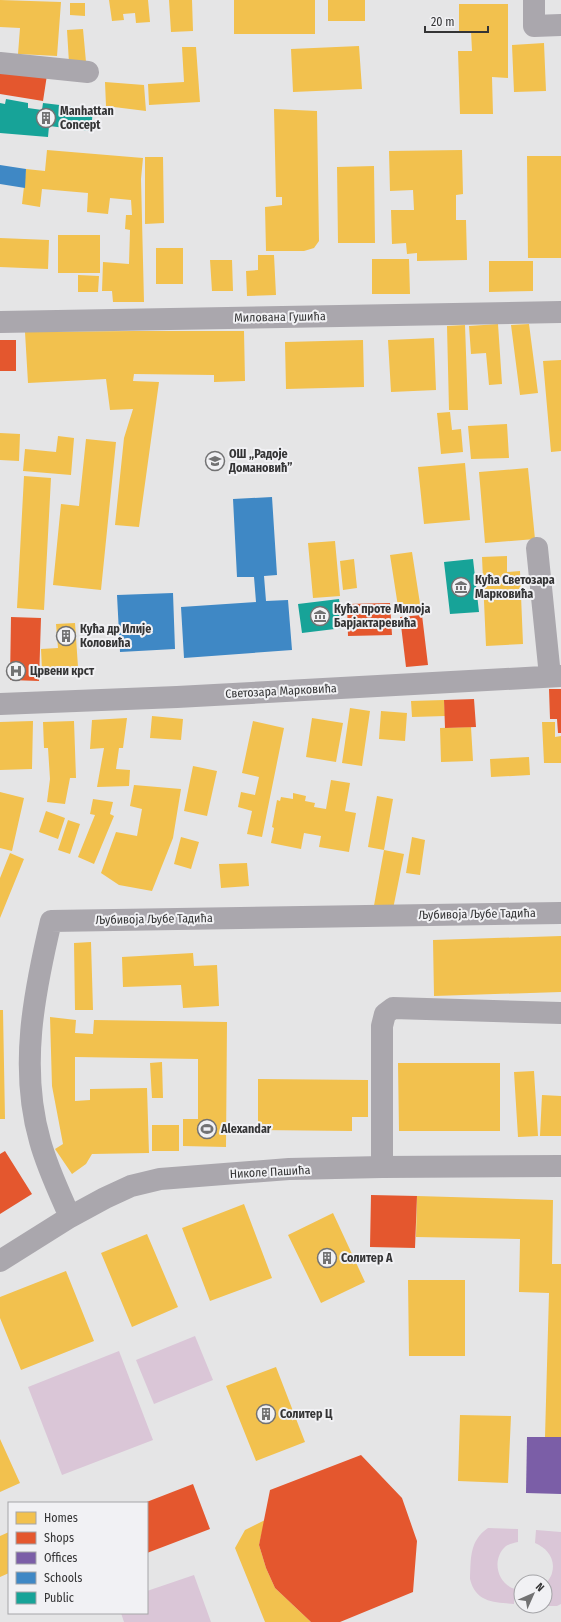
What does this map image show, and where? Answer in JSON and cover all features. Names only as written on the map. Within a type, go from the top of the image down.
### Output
[{"type":"street","points":[[534,0],[534,26],[561,25]]},
{"type":"street","points":[[0,64],[88,72]]},
{"type":"street","name":"Милована Гушића","points":[[0,322],[561,312]]},
{"type":"street","points":[[538,548],[556,676]]},
{"type":"street","name":"Светозара Марковића","points":[[0,704],[178,697],[556,676]]},
{"type":"street","name":"Љубивоја Љубе Тадића","points":[[70,1217],[47,1163],[39,1139],[31,1086],[29,1058],[33,1006],[51,921],[561,913]]},
{"type":"street","points":[[382,1167],[382,1026],[385,1014],[393,1008],[561,1012]]},
{"type":"street","name":"Николе Пашића","points":[[0,1261],[70,1217],[105,1198],[131,1186],[160,1179],[289,1169],[561,1166]]},
{"type":"shaded area","points":[[195,1336],[213,1380],[154,1404],[136,1360]]},
{"type":"shaded area","points":[[119,1351],[153,1440],[62,1475],[28,1387]]},
{"type":"shaded area","points":[[488,1528],[518,1529],[518,1542],[506,1546],[501,1551],[498,1564],[500,1577],[504,1582],[513,1588],[513,1604],[487,1600],[481,1597],[473,1587],[470,1579],[472,1551],[477,1539]]},
{"type":"shaded area","points":[[536,1530],[561,1532],[561,1604],[557,1606],[553,1606],[552,1559],[547,1551],[535,1543]]},
{"type":"shaded area","points":[[194,1575],[211,1622],[124,1622],[121,1614],[148,1614],[148,1591]]},
{"type":"building: Homes","points":[[0,0],[61,2],[57,56],[18,54],[20,28],[0,27]]},
{"type":"building: Homes","points":[[109,0],[148,0],[150,22],[136,23],[135,13],[123,14],[124,20],[112,21]]},
{"type":"building: Homes","points":[[169,0],[192,0],[193,31],[171,32]]},
{"type":"building: Homes","points":[[234,0],[315,0],[315,34],[234,34]]},
{"type":"building: Homes","points":[[328,0],[365,0],[365,21],[328,21]]},
{"type":"building: Homes","points":[[70,3],[85,3],[85,16],[70,15]]},
{"type":"building: Homes","points":[[459,4],[508,4],[508,78],[492,77],[493,114],[460,114],[458,51],[472,51],[471,31],[459,31]]},
{"type":"building: Homes","points":[[83,29],[86,62],[69,63],[67,30]]},
{"type":"building: Homes","points":[[544,43],[546,91],[514,92],[512,45]]},
{"type":"building: Homes","points":[[359,46],[362,89],[293,92],[291,49]]},
{"type":"building: Homes","points":[[182,47],[196,47],[200,102],[149,105],[148,84],[184,82]]},
{"type":"building: Homes","points":[[105,82],[144,85],[146,111],[106,106]]},
{"type":"building: Homes","points":[[274,109],[317,111],[319,241],[314,248],[304,251],[266,251],[265,207],[282,205],[282,197],[276,197]]},
{"type":"building: Homes","points":[[47,150],[143,158],[141,179],[144,302],[113,302],[112,291],[102,291],[103,262],[129,264],[130,230],[125,229],[126,215],[132,215],[131,200],[110,198],[108,214],[87,212],[88,193],[42,189],[40,207],[22,204],[26,169],[45,171]]},
{"type":"building: Homes","points":[[462,150],[463,194],[456,195],[456,220],[466,220],[467,260],[417,261],[417,253],[407,254],[406,243],[392,244],[391,210],[414,210],[413,190],[390,191],[389,151]]},
{"type":"building: Homes","points":[[527,156],[561,156],[561,258],[528,258]]},
{"type":"building: Homes","points":[[145,157],[163,157],[164,223],[145,224]]},
{"type":"building: Homes","points":[[374,166],[375,243],[338,243],[337,167]]},
{"type":"building: Homes","points":[[58,235],[100,235],[100,273],[58,273]]},
{"type":"building: Homes","points":[[0,238],[49,240],[48,269],[0,267]]},
{"type":"building: Homes","points":[[156,248],[183,248],[183,284],[156,284]]},
{"type":"building: Homes","points":[[258,255],[274,255],[276,295],[247,296],[246,271],[258,270]]},
{"type":"building: Homes","points":[[372,259],[409,259],[410,294],[372,294]]},
{"type":"building: Homes","points":[[210,260],[232,260],[233,291],[212,291]]},
{"type":"building: Homes","points":[[489,261],[533,261],[533,291],[489,292]]},
{"type":"building: Homes","points":[[78,275],[99,276],[98,292],[78,292]]},
{"type":"building: Homes","points":[[498,324],[502,384],[489,385],[486,353],[471,354],[469,326]]},
{"type":"building: Homes","points":[[529,324],[538,393],[520,395],[511,325]]},
{"type":"building: Homes","points":[[465,325],[468,410],[449,410],[447,326]]},
{"type":"building: Homes","points":[[244,331],[245,381],[214,382],[214,375],[134,374],[133,381],[159,382],[139,527],[115,525],[124,438],[133,409],[110,410],[106,379],[28,383],[25,332]]},
{"type":"building: Homes","points":[[434,338],[436,390],[391,392],[388,340]]},
{"type":"building: Homes","points":[[363,340],[364,387],[286,389],[285,342]]},
{"type":"building: Homes","points":[[561,360],[561,451],[551,452],[543,361]]},
{"type":"building: Homes","points":[[450,412],[452,430],[461,429],[463,452],[441,454],[437,413]]},
{"type":"building: Homes","points":[[507,424],[509,458],[471,459],[468,426]]},
{"type":"building: Homes","points":[[0,433],[20,434],[19,461],[0,460]]},
{"type":"building: Homes","points":[[58,436],[74,438],[71,475],[23,471],[25,449],[56,452]]},
{"type":"building: Homes","points":[[86,439],[116,442],[101,590],[53,585],[61,504],[79,506]]},
{"type":"building: Homes","points":[[465,463],[470,520],[424,524],[418,467]]},
{"type":"building: Homes","points":[[528,468],[535,539],[485,543],[479,472]]},
{"type":"building: Homes","points":[[24,476],[51,478],[44,610],[17,608]]},
{"type":"building: Homes","points":[[335,541],[340,596],[313,598],[308,543]]},
{"type":"building: Homes","points":[[412,552],[421,610],[399,613],[390,555]]},
{"type":"building: Homes","points":[[507,556],[507,572],[520,571],[523,644],[486,646],[482,557]]},
{"type":"building: Homes","points":[[354,559],[357,588],[343,590],[340,561]]},
{"type":"building: Homes","name":"Кућа др Илије Коловића","points":[[75,623],[78,667],[42,670],[41,649],[58,648],[56,624]]},
{"type":"building: Homes","points":[[444,700],[445,716],[412,717],[411,701]]},
{"type":"building: Homes","points":[[350,708],[370,711],[362,766],[342,763]]},
{"type":"building: Homes","points":[[381,711],[407,713],[405,741],[379,739]]},
{"type":"building: Homes","points":[[152,716],[183,719],[181,740],[150,738]]},
{"type":"building: Homes","points":[[127,718],[123,748],[119,748],[116,769],[130,770],[129,786],[97,787],[104,748],[90,749],[92,720]]},
{"type":"building: Homes","points":[[312,718],[343,723],[336,762],[306,757]]},
{"type":"building: Homes","points":[[33,721],[32,769],[0,770],[0,722]]},
{"type":"building: Homes","points":[[74,721],[76,778],[70,778],[65,804],[47,802],[50,779],[48,748],[44,748],[43,722]]},
{"type":"building: Homes","points":[[253,721],[284,728],[262,837],[247,834],[252,811],[238,807],[241,792],[255,795],[259,777],[242,773]]},
{"type":"building: Homes","points":[[542,722],[555,722],[555,737],[561,736],[561,763],[544,763]]},
{"type":"building: Homes","points":[[471,727],[473,761],[441,762],[440,728]]},
{"type":"building: Homes","points":[[529,757],[530,775],[491,777],[490,759]]},
{"type":"building: Homes","points":[[193,766],[217,771],[207,816],[184,811]]},
{"type":"building: Homes","points":[[331,780],[350,783],[345,811],[356,813],[349,852],[319,847],[321,836],[304,833],[301,849],[271,843],[274,828],[272,827],[277,800],[280,801],[281,797],[293,799],[293,793],[306,796],[305,801],[315,803],[314,807],[326,809]]},
{"type":"building: Homes","points":[[134,785],[181,789],[173,838],[152,891],[119,885],[101,873],[116,832],[137,836],[142,809],[130,806]]},
{"type":"building: Homes","points":[[0,792],[24,798],[12,851],[0,848]]},
{"type":"building: Homes","points":[[377,796],[393,799],[384,850],[368,847]]},
{"type":"building: Homes","points":[[93,799],[113,802],[110,814],[114,816],[94,864],[78,857],[95,815],[90,814]]},
{"type":"building: Homes","points":[[46,811],[65,818],[58,839],[39,832]]},
{"type":"building: Homes","points":[[68,820],[80,824],[70,854],[58,850]]},
{"type":"building: Homes","points":[[181,837],[199,842],[191,869],[174,864]]},
{"type":"building: Homes","points":[[412,837],[425,840],[420,875],[406,873]]},
{"type":"building: Homes","points":[[384,850],[404,854],[392,914],[373,911]]},
{"type":"building: Homes","points":[[10,853],[24,859],[0,918],[0,878]]},
{"type":"building: Homes","points":[[247,863],[249,886],[221,888],[219,864]]},
{"type":"building: Homes","points":[[561,936],[561,992],[434,996],[433,940]]},
{"type":"building: Homes","points":[[91,942],[93,1010],[75,1010],[74,943]]},
{"type":"building: Homes","points":[[193,953],[194,966],[217,965],[219,1006],[183,1008],[181,985],[123,987],[122,957]]},
{"type":"building: Homes","points":[[0,1010],[3,1010],[5,1119],[0,1119]]},
{"type":"building: Homes","points":[[50,1017],[76,1020],[75,1033],[93,1034],[94,1020],[227,1022],[226,1147],[183,1146],[183,1119],[198,1119],[198,1059],[75,1057],[75,1101],[90,1100],[90,1089],[147,1088],[149,1153],[92,1154],[86,1164],[72,1174],[55,1149],[63,1144],[52,1086]]},
{"type":"building: Homes","points":[[162,1062],[163,1098],[152,1098],[150,1063]]},
{"type":"building: Homes","points":[[398,1063],[500,1063],[500,1131],[399,1131]]},
{"type":"building: Homes","points":[[534,1071],[538,1136],[518,1137],[514,1072]]},
{"type":"building: Homes","points":[[258,1079],[368,1080],[368,1117],[352,1117],[352,1131],[258,1130]]},
{"type":"building: Homes","points":[[542,1095],[561,1096],[561,1136],[540,1136]]},
{"type":"building: Homes","points":[[152,1125],[179,1125],[179,1151],[152,1151]]},
{"type":"building: Homes","points":[[417,1196],[553,1200],[552,1264],[561,1264],[561,1437],[545,1437],[549,1293],[519,1292],[520,1239],[416,1237]]},
{"type":"building: Homes","points":[[244,1204],[272,1278],[210,1301],[182,1228]]},
{"type":"building: Homes","name":"Солитер А","points":[[333,1213],[365,1282],[321,1303],[288,1235]]},
{"type":"building: Homes","points":[[147,1234],[178,1307],[132,1327],[101,1253]]},
{"type":"building: Homes","points":[[66,1271],[94,1341],[21,1370],[0,1318],[0,1297]]},
{"type":"building: Homes","points":[[408,1280],[465,1280],[465,1356],[409,1356]]},
{"type":"building: Homes","name":"Солитер Ц","points":[[276,1367],[305,1442],[256,1461],[226,1386]]},
{"type":"building: Homes","points":[[460,1415],[511,1416],[508,1483],[458,1481]]},
{"type":"building: Homes","points":[[0,1439],[20,1483],[0,1492]]},
{"type":"building: Homes","points":[[265,1520],[259,1545],[266,1568],[275,1588],[311,1622],[265,1622],[235,1548],[245,1530]]},
{"type":"building: Homes","points":[[8,1532],[8,1573],[0,1577],[0,1536]]},
{"type":"building: Shops","points":[[0,68],[47,75],[43,101],[0,94]]},
{"type":"building: Shops","points":[[0,340],[16,340],[16,371],[0,371]]},
{"type":"building: Shops","points":[[390,603],[392,635],[348,636],[347,604]]},
{"type":"building: Shops","points":[[422,615],[428,665],[406,667],[400,617]]},
{"type":"building: Shops","points":[[11,617],[41,618],[39,681],[10,680]]},
{"type":"building: Shops","points":[[549,689],[561,689],[561,733],[558,733],[557,719],[550,719]]},
{"type":"building: Shops","points":[[474,699],[476,727],[445,728],[444,700]]},
{"type":"building: Shops","points":[[5,1151],[32,1194],[0,1214],[0,1154]]},
{"type":"building: Shops","points":[[371,1195],[417,1196],[415,1248],[370,1247]]},
{"type":"building: Shops","points":[[361,1455],[402,1498],[417,1541],[413,1592],[340,1622],[311,1622],[275,1588],[266,1568],[259,1545],[270,1490]]},
{"type":"building: Shops","points":[[193,1484],[210,1529],[148,1553],[148,1502],[147,1502]]},
{"type":"building: Offices","points":[[527,1437],[561,1437],[561,1494],[526,1493]]},
{"type":"building: Schools","points":[[0,165],[26,169],[25,188],[0,184]]},
{"type":"building: Schools","points":[[272,497],[277,575],[264,576],[266,601],[288,600],[292,650],[184,658],[181,607],[256,602],[254,577],[237,577],[233,499]]},
{"type":"building: Schools","points":[[173,593],[175,649],[120,652],[117,595]]},
{"type":"building: Public","name":"Manhattan Concept","points":[[6,99],[28,103],[28,108],[42,110],[43,103],[93,109],[91,131],[49,126],[48,137],[0,133],[0,103],[5,104]]},
{"type":"building: Public","name":"Кућа Светозара Марковића","points":[[473,559],[479,612],[450,614],[444,562]]},
{"type":"building: Public","name":"Кућа проте Милоја Барјактаревића","points":[[339,599],[343,628],[302,633],[298,604]]},
{"type":"place","name":"Manhattan Concept","points":[[46,118]]},
{"type":"place","name":"ОШ „Радоје Домановић”","points":[[215,461]]},
{"type":"place","name":"Кућа Светозара Марковића","points":[[461,587]]},
{"type":"place","name":"Кућа проте Милоја Барјактаревића","points":[[320,616]]},
{"type":"place","name":"Кућа др Илије Коловића","points":[[66,636]]},
{"type":"place","name":"Црвени крст","points":[[16,671]]},
{"type":"place","name":"Alexandar","points":[[207,1129]]},
{"type":"place","name":"Солитер А","points":[[327,1258]]},
{"type":"place","name":"Солитер Ц","points":[[266,1414]]}]
